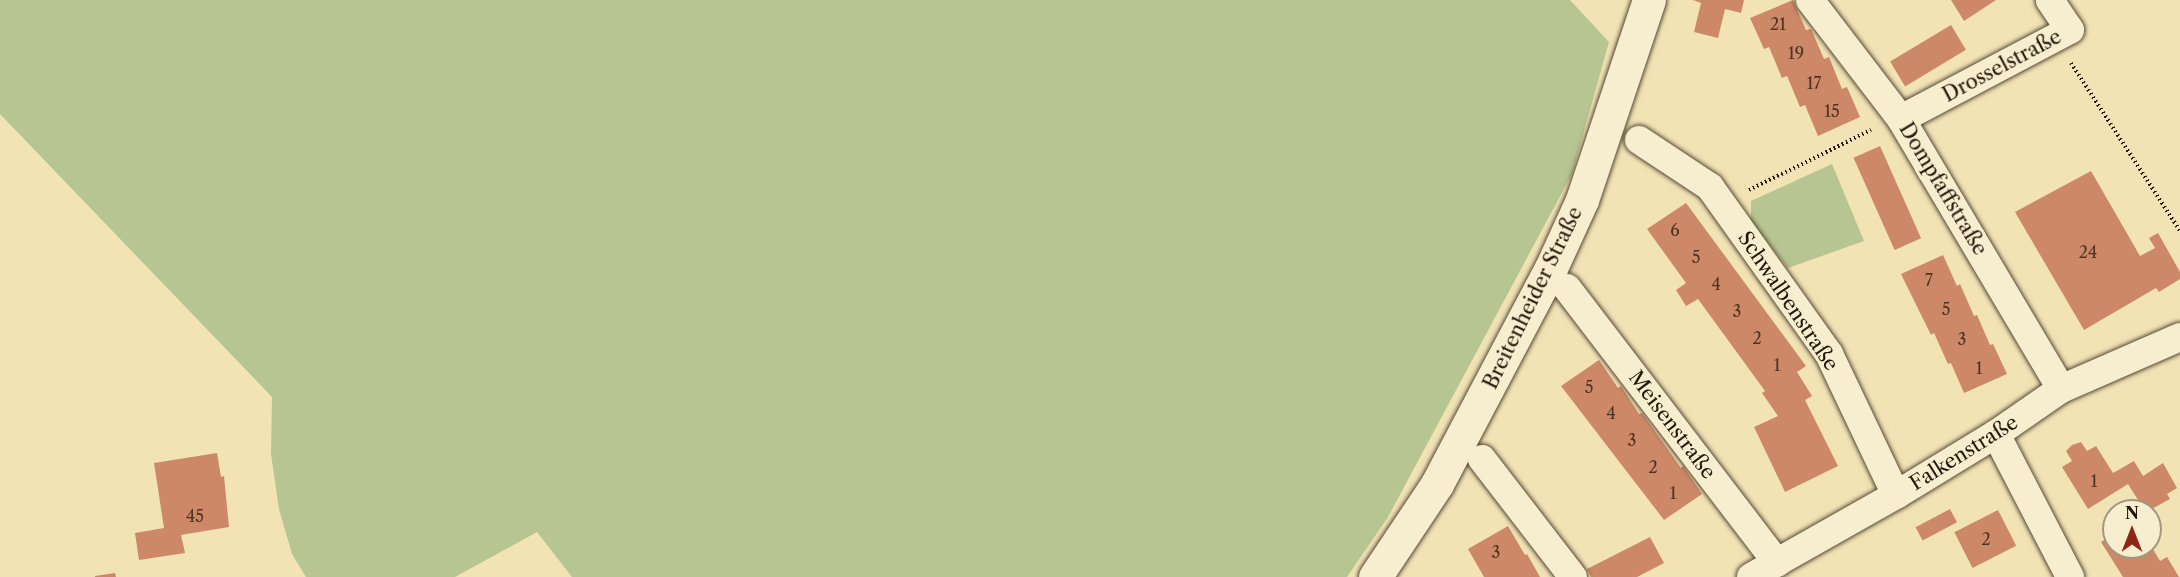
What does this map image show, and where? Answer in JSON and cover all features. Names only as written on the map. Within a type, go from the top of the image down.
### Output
[{"type":"street","name":"Breitenheider Straße","points":[[1375,577],[1437,484],[1551,268],[1582,200],[1649,0]]},
{"type":"street","name":"Dompfaffstraße","points":[[1810,0],[1901,118],[2061,388]]},
{"type":"street","name":"Drosselstraße","points":[[1901,118],[2070,30],[2050,0]]},
{"type":"street","name":"Schwalbenstraße","points":[[1639,140],[1710,188],[1721,203],[1829,354],[1896,495]]},
{"type":"street","name":"Meisenstraße","points":[[1567,288],[1777,563]]},
{"type":"street","name":"Falkenstraße","points":[[1751,577],[1896,495],[1996,434],[2061,388],[2180,337]]},
{"type":"street","points":[[1996,434],[2070,577]]},
{"type":"street","points":[[1482,459],[1573,577]]},
{"type":"path","points":[[2055,38],[2180,231]]},
{"type":"path","points":[[1721,203],[1901,118]]},
{"type":"green space","points":[[0,0],[1570,0],[1609,42],[1572,174],[1388,517],[1347,577],[572,577],[537,532],[455,577],[306,577],[292,554],[279,509],[271,454],[272,397],[0,114]]},
{"type":"green space","points":[[1832,164],[1864,241],[1788,268],[1751,221],[1751,201]]},
{"type":"building","points":[[1693,0],[1744,0],[1741,13],[1725,9],[1718,38],[1694,32],[1701,3]]},
{"type":"building","points":[[1793,0],[1806,30],[1811,29],[1824,59],[1829,57],[1842,89],[1847,87],[1860,117],[1818,136],[1805,105],[1800,107],[1787,76],[1782,78],[1769,47],[1764,49],[1750,18]]},
{"type":"building","points":[[1951,0],[1996,0],[1964,21]]},
{"type":"building","points":[[1951,25],[1966,50],[1905,86],[1890,62]]},
{"type":"building","points":[[1880,146],[1921,238],[1895,250],[1854,158]]},
{"type":"building","points":[[2091,171],[2140,256],[2155,248],[2149,238],[2158,233],[2180,272],[2180,279],[2159,292],[2156,288],[2084,330],[2015,212]]},
{"type":"building","points":[[1686,203],[1806,366],[1797,372],[1812,396],[1805,400],[1838,466],[1785,492],[1754,427],[1778,416],[1762,393],[1765,391],[1698,299],[1686,306],[1676,290],[1686,283],[1647,229]]},
{"type":"building","points":[[1943,255],[1957,286],[1960,284],[1974,316],[1977,315],[1990,345],[1993,344],[2007,374],[1964,393],[1951,363],[1948,364],[1934,333],[1931,335],[1901,274]]},
{"type":"building","points":[[1599,360],[1618,388],[1621,386],[1639,414],[1642,413],[1681,468],[1683,466],[1702,494],[1664,520],[1561,386]]},
{"type":"building","points":[[2081,442],[2087,451],[2096,446],[2113,473],[2134,461],[2143,476],[2163,463],[2177,488],[2167,494],[2170,499],[2162,503],[2162,499],[2137,499],[2128,484],[2088,509],[2062,467],[2072,461],[2066,451],[2072,445]]},
{"type":"building","points":[[217,453],[221,477],[224,476],[229,527],[181,535],[185,553],[139,560],[135,533],[164,528],[154,463]]},
{"type":"building","points":[[1950,509],[1957,522],[1923,541],[1916,527]]},
{"type":"building","points":[[1998,510],[2016,546],[1973,568],[1954,532]]},
{"type":"building","points":[[1508,526],[1540,577],[1484,577],[1468,549]]},
{"type":"building","points":[[1650,537],[1664,563],[1637,577],[1591,577],[1587,569]]},
{"type":"building","points":[[2167,557],[2179,577],[2123,577],[2112,559],[2159,559],[2160,561]]},
{"type":"building","points":[[115,573],[116,577],[95,577],[95,576]]}]
